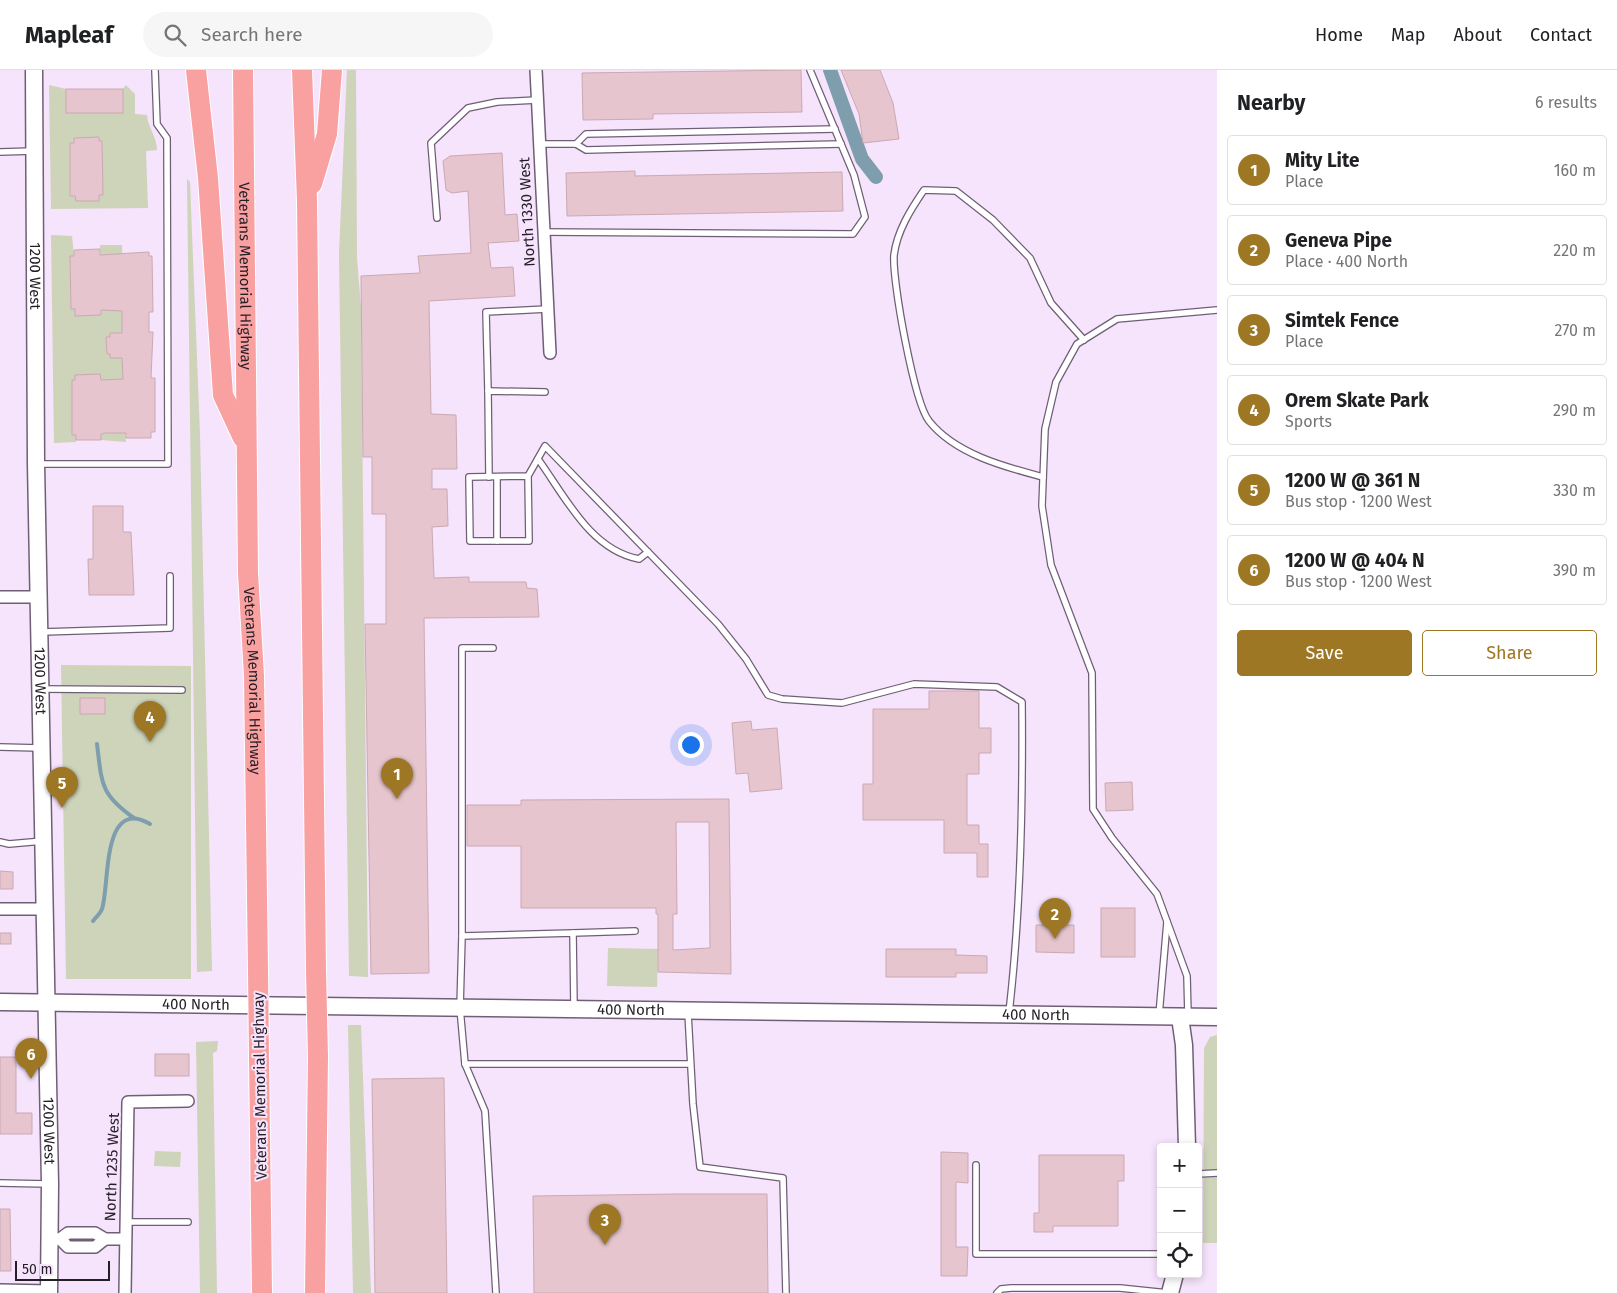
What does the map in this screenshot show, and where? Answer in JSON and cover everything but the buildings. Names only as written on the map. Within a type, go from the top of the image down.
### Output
[{"type":"highway","points":[[196,70],[208,178],[223,395],[246,445]]},
{"type":"highway","name":"Veterans Memorial Highway","points":[[243,70],[246,445],[248,573],[254,676],[262,1293]]},
{"type":"highway","points":[[302,70],[307,201],[318,1057],[315,1293]]},
{"type":"highway","points":[[307,201],[327,134],[332,70]]},
{"type":"street","name":"1200 West","points":[[34,70],[36,464],[44,841],[45,1002],[50,1184],[55,1239],[49,1292]]},
{"type":"street","name":"North 1330 West","points":[[536,70],[550,353]]},
{"type":"street","points":[[0,597],[39,597]]},
{"type":"street","points":[[0,909],[45,909]]},
{"type":"street","name":"400 North","points":[[0,1002],[1217,1017]]},
{"type":"street","points":[[1184,1017],[1187,1143]]},
{"type":"street","name":"North 1235 West","points":[[125,1293],[128,1102],[188,1101]]},
{"type":"street","points":[[55,1239],[68,1247],[95,1247],[105,1239],[125,1240]]},
{"type":"street","points":[[1169,1293],[1174,1278]]},
{"type":"street","points":[[0,1290],[49,1292]]},
{"type":"lane","points":[[36,464],[168,464],[167,138],[157,124],[155,70]]},
{"type":"lane","points":[[543,232],[853,234],[865,217],[854,175],[810,70]]},
{"type":"lane","points":[[437,218],[431,143],[468,108],[497,102],[537,100]]},
{"type":"lane","points":[[576,144],[586,134],[835,129]]},
{"type":"lane","points":[[539,144],[576,144],[586,150],[841,144]]},
{"type":"lane","points":[[0,152],[35,152]]},
{"type":"lane","points":[[1043,477],[1005,467],[950,441],[928,420],[916,385],[898,310],[894,254],[906,218],[924,190],[956,191],[993,220],[1030,258],[1051,303],[1084,340]]},
{"type":"lane","points":[[489,477],[486,312],[547,309]]},
{"type":"lane","points":[[1184,1017],[1187,976],[1157,894],[1112,838],[1093,809],[1092,673],[1051,565],[1042,506],[1043,477],[1046,429],[1056,382],[1077,344],[1117,319],[1217,310]]},
{"type":"lane","points":[[488,391],[545,392]]},
{"type":"lane","points":[[528,476],[469,477],[470,541],[529,541],[528,476],[545,446],[718,624],[746,659],[768,696],[782,699],[842,703],[914,684],[998,687],[1022,702],[1023,807],[1009,1015]]},
{"type":"lane","points":[[538,459],[598,540],[622,556],[639,560],[648,552]]},
{"type":"lane","points":[[497,477],[497,541]]},
{"type":"lane","points":[[40,632],[170,628],[170,576]]},
{"type":"lane","points":[[493,648],[462,648],[462,936],[460,1008],[465,1064],[485,1111],[496,1293]]},
{"type":"lane","points":[[41,689],[182,690]]},
{"type":"lane","points":[[0,747],[42,748]]},
{"type":"lane","points":[[0,842],[9,844],[44,841]]},
{"type":"lane","points":[[1159,1017],[1160,985],[1167,920]]},
{"type":"lane","points":[[462,936],[635,931]]},
{"type":"lane","points":[[573,933],[574,1009]]},
{"type":"lane","points":[[688,1010],[690,1064],[700,1167],[783,1178],[786,1293]]},
{"type":"lane","points":[[465,1064],[690,1064]]},
{"type":"lane","points":[[976,1165],[976,1254],[1157,1254]]},
{"type":"lane","points":[[1202,1174],[1217,1173]]},
{"type":"lane","points":[[0,1183],[50,1184]]},
{"type":"lane","points":[[125,1222],[188,1222]]},
{"type":"lane","points":[[997,1293],[1001,1289],[1011,1288],[1169,1293]]},
{"type":"green space","points":[[347,70],[356,70],[357,258],[361,307],[368,977],[349,976],[339,254]]},
{"type":"green space","points":[[49,85],[66,89],[67,113],[123,113],[123,89],[126,85],[135,94],[135,114],[147,115],[157,145],[157,150],[146,151],[148,208],[51,209]]},
{"type":"green space","points":[[187,179],[190,182],[200,434],[212,971],[197,972]]},
{"type":"green space","points":[[51,235],[72,236],[74,256],[70,257],[71,309],[75,309],[75,316],[100,315],[101,310],[105,310],[100,245],[122,245],[124,317],[122,333],[110,333],[110,337],[106,337],[107,354],[122,358],[125,379],[121,379],[126,442],[101,440],[101,434],[105,434],[105,381],[101,380],[100,375],[76,375],[75,380],[72,381],[72,435],[76,435],[76,442],[54,443]]},
{"type":"green space","points":[[61,665],[191,666],[191,979],[66,979]]},
{"type":"green space","points":[[608,948],[658,949],[657,987],[607,986]]},
{"type":"green space","points":[[348,1025],[361,1025],[371,1293],[353,1293]]},
{"type":"green space","points":[[1217,1035],[1217,1243],[1203,1243],[1204,1048],[1210,1037]]},
{"type":"green space","points":[[218,1041],[217,1051],[213,1053],[217,1293],[200,1293],[196,1042]]},
{"type":"green space","points":[[155,1151],[181,1152],[180,1167],[154,1166]]},
{"type":"waterway","points":[[830,70],[862,159],[876,177]]},
{"type":"waterway","points":[[97,744],[100,769],[105,787],[115,802],[134,818]]},
{"type":"waterway","points":[[93,921],[102,909],[108,864],[115,832],[123,822],[134,819],[150,824]]},
{"type":"place","name":"Orem Skate Park","points":[[150,742]]},
{"type":"place","name":"Mity Lite","points":[[397,799]]},
{"type":"place","name":"1200 W @ 361 N","points":[[62,808]]},
{"type":"place","name":"Geneva Pipe","points":[[1055,939]]},
{"type":"place","name":"1200 W @ 404 N","points":[[31,1079]]},
{"type":"place","name":"Simtek Fence","points":[[605,1245]]}]
